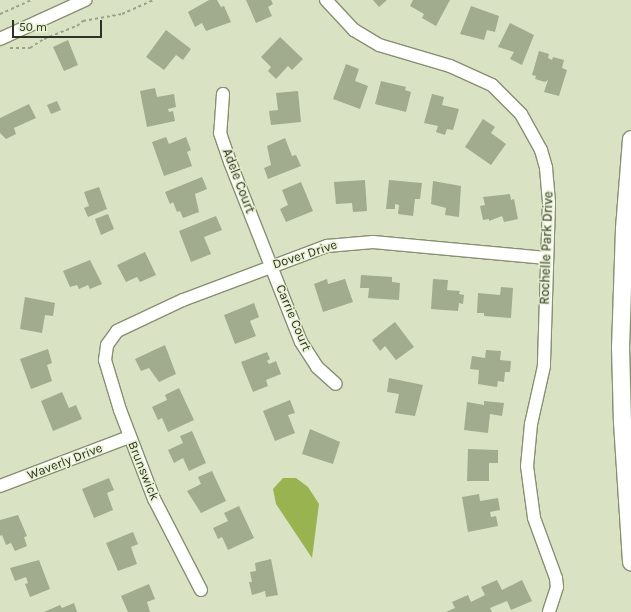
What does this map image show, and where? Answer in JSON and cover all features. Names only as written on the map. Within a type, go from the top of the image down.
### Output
[{"type":"highway","points":[[631,139],[623,242],[620,346],[624,465],[631,562]]},
{"type":"street","points":[[0,39],[84,0]]},
{"type":"street","name":"Rochelle Park Drive","points":[[326,0],[344,20],[367,38],[398,52],[450,66],[478,77],[504,95],[521,114],[535,136],[546,168],[549,203],[543,381],[531,424],[527,466],[534,518],[556,578],[557,587],[549,612]]},
{"type":"street","name":"Adele Court","points":[[223,94],[219,120],[224,146],[271,266]]},
{"type":"street","name":"Dover Drive","points":[[107,345],[110,337],[124,326],[271,266],[326,246],[350,242],[373,242],[546,258]]},
{"type":"street","name":"Carrie Court","points":[[271,266],[306,352],[317,366],[336,384]]},
{"type":"street","name":"Brunswick","points":[[107,345],[106,360],[129,437],[159,509],[201,590]]},
{"type":"street","name":"Waverly Drive","points":[[0,486],[129,437]]},
{"type":"path","points":[[0,14],[31,0]]},
{"type":"path","points":[[5,51],[30,48],[82,21],[122,14],[154,0]]},
{"type":"shaded area","points":[[283,478],[296,478],[308,487],[319,504],[312,558],[276,504],[273,489]]},
{"type":"building","points":[[209,0],[217,0],[221,7],[224,6],[231,22],[206,31],[202,23],[195,27],[188,12]]},
{"type":"building","points":[[246,0],[271,0],[273,4],[268,7],[272,16],[256,23]]},
{"type":"building","points":[[373,0],[387,0],[379,7]]},
{"type":"building","points":[[413,0],[450,0],[436,26],[422,18],[424,14],[410,6]]},
{"type":"building","points":[[471,6],[499,16],[495,32],[487,30],[484,40],[460,34]]},
{"type":"building","points":[[510,23],[534,35],[522,65],[510,59],[514,52],[498,47]]},
{"type":"building","points":[[166,30],[191,49],[183,60],[176,55],[164,70],[146,57]]},
{"type":"building","points":[[280,37],[303,59],[292,70],[288,66],[276,79],[268,71],[271,67],[261,57]]},
{"type":"building","points":[[68,40],[78,65],[64,71],[53,47]]},
{"type":"building","points":[[539,51],[549,54],[548,58],[552,60],[553,57],[564,60],[562,68],[567,70],[559,96],[544,92],[548,80],[545,82],[535,79],[536,76],[532,75]]},
{"type":"building","points":[[346,64],[359,69],[355,81],[368,86],[360,109],[333,99]]},
{"type":"building","points":[[381,81],[406,87],[405,90],[411,92],[406,112],[375,104]]},
{"type":"building","points":[[155,88],[157,97],[174,94],[176,107],[168,109],[169,112],[173,111],[175,121],[147,127],[140,91]]},
{"type":"building","points":[[298,91],[301,122],[271,125],[269,111],[278,110],[276,93]]},
{"type":"building","points":[[432,94],[444,97],[442,105],[459,109],[453,130],[447,129],[445,135],[436,132],[438,126],[424,123]]},
{"type":"building","points":[[57,101],[61,110],[51,114],[47,105]]},
{"type":"building","points":[[29,104],[36,118],[14,128],[16,134],[6,139],[0,133],[0,118]]},
{"type":"building","points":[[483,119],[495,127],[491,133],[506,144],[491,165],[465,147]]},
{"type":"building","points":[[166,137],[169,144],[186,137],[191,150],[187,152],[192,166],[164,176],[152,142]]},
{"type":"building","points":[[285,138],[292,156],[296,155],[301,166],[268,179],[264,168],[271,165],[267,146]]},
{"type":"building","points":[[202,177],[207,189],[195,194],[199,212],[183,218],[180,211],[177,212],[173,202],[170,204],[165,192]]},
{"type":"building","points":[[365,180],[367,211],[353,212],[352,203],[336,204],[334,182]]},
{"type":"building","points":[[389,180],[422,183],[420,199],[415,199],[413,216],[398,214],[399,205],[395,204],[395,209],[386,209]]},
{"type":"building","points":[[433,181],[461,186],[459,217],[445,215],[446,208],[431,204]]},
{"type":"building","points":[[301,182],[313,211],[286,222],[280,209],[288,205],[282,190]]},
{"type":"building","points":[[99,187],[107,209],[88,217],[84,208],[89,206],[84,192]]},
{"type":"building","points":[[510,194],[511,200],[514,199],[518,219],[504,222],[502,216],[489,221],[489,219],[483,220],[480,206],[485,205],[483,197]]},
{"type":"building","points":[[108,214],[114,229],[101,235],[95,219]]},
{"type":"building","points":[[216,216],[222,230],[204,237],[211,254],[191,262],[179,231]]},
{"type":"building","points":[[145,252],[156,275],[140,282],[137,277],[126,282],[117,265]]},
{"type":"building","points":[[90,260],[102,284],[90,289],[88,285],[79,289],[77,285],[70,287],[63,271]]},
{"type":"building","points":[[361,275],[392,277],[392,282],[400,283],[399,300],[368,298],[369,288],[360,288]]},
{"type":"building","points":[[327,279],[328,284],[345,279],[353,302],[323,312],[314,284]]},
{"type":"building","points":[[433,279],[448,280],[447,290],[460,291],[459,294],[464,295],[463,304],[459,303],[458,311],[431,309]]},
{"type":"building","points":[[501,287],[513,288],[511,318],[484,316],[484,313],[477,313],[478,293],[500,295]]},
{"type":"building","points":[[25,297],[55,303],[53,316],[45,315],[42,333],[20,329]]},
{"type":"building","points":[[254,303],[259,317],[250,321],[256,336],[235,344],[224,315]]},
{"type":"building","points":[[395,322],[414,347],[396,360],[385,346],[380,351],[372,340]]},
{"type":"building","points":[[165,345],[176,374],[159,382],[149,368],[141,371],[135,359]]},
{"type":"building","points":[[48,349],[52,363],[47,365],[52,381],[31,389],[20,359]]},
{"type":"building","points":[[486,350],[501,351],[500,360],[511,361],[510,372],[505,372],[504,382],[498,381],[497,387],[478,384],[479,370],[470,369],[472,356],[485,358]]},
{"type":"building","points":[[267,352],[270,359],[267,361],[269,364],[276,361],[281,374],[266,380],[268,386],[253,392],[241,362]]},
{"type":"building","points":[[389,378],[423,385],[415,416],[395,413],[399,394],[387,392]]},
{"type":"building","points":[[179,388],[194,420],[168,432],[162,418],[158,420],[152,407],[167,400],[165,395]]},
{"type":"building","points":[[62,392],[69,408],[76,405],[82,419],[53,431],[41,401]]},
{"type":"building","points":[[290,400],[295,413],[288,415],[295,433],[275,441],[263,411]]},
{"type":"building","points":[[484,401],[504,403],[502,416],[490,414],[488,433],[464,430],[467,402],[484,405]]},
{"type":"building","points":[[310,429],[340,442],[333,464],[302,454]]},
{"type":"building","points":[[192,431],[206,463],[189,471],[183,458],[174,463],[168,450],[183,443],[180,436]]},
{"type":"building","points":[[468,449],[498,450],[498,463],[489,463],[489,481],[467,481]]},
{"type":"building","points":[[212,471],[226,501],[201,513],[187,491],[201,484],[198,477]]},
{"type":"building","points":[[109,478],[114,490],[107,493],[113,510],[94,518],[82,489]]},
{"type":"building","points":[[479,494],[480,501],[498,498],[500,510],[490,512],[491,517],[496,516],[498,526],[468,532],[462,497]]},
{"type":"building","points":[[239,506],[254,538],[228,550],[222,537],[218,539],[213,528],[228,521],[224,513]]},
{"type":"building","points":[[18,515],[27,536],[24,537],[27,546],[15,551],[11,543],[6,545],[2,535],[0,536],[0,520]]},
{"type":"building","points":[[133,532],[138,544],[131,547],[137,564],[118,571],[106,543]]},
{"type":"building","points":[[271,559],[278,595],[266,597],[265,591],[252,595],[249,582],[252,582],[250,572],[256,571],[255,563]]},
{"type":"building","points":[[39,560],[50,589],[30,597],[25,584],[28,583],[26,577],[15,581],[10,568]]},
{"type":"building","points":[[497,580],[502,590],[522,580],[532,601],[511,610],[507,601],[490,608],[492,612],[446,612],[455,608],[452,602],[468,595],[471,602],[485,595],[481,587]]},
{"type":"building","points":[[149,584],[155,599],[147,602],[150,612],[128,612],[121,596]]},
{"type":"building","points":[[74,603],[77,612],[44,612],[60,605],[62,608]]}]
